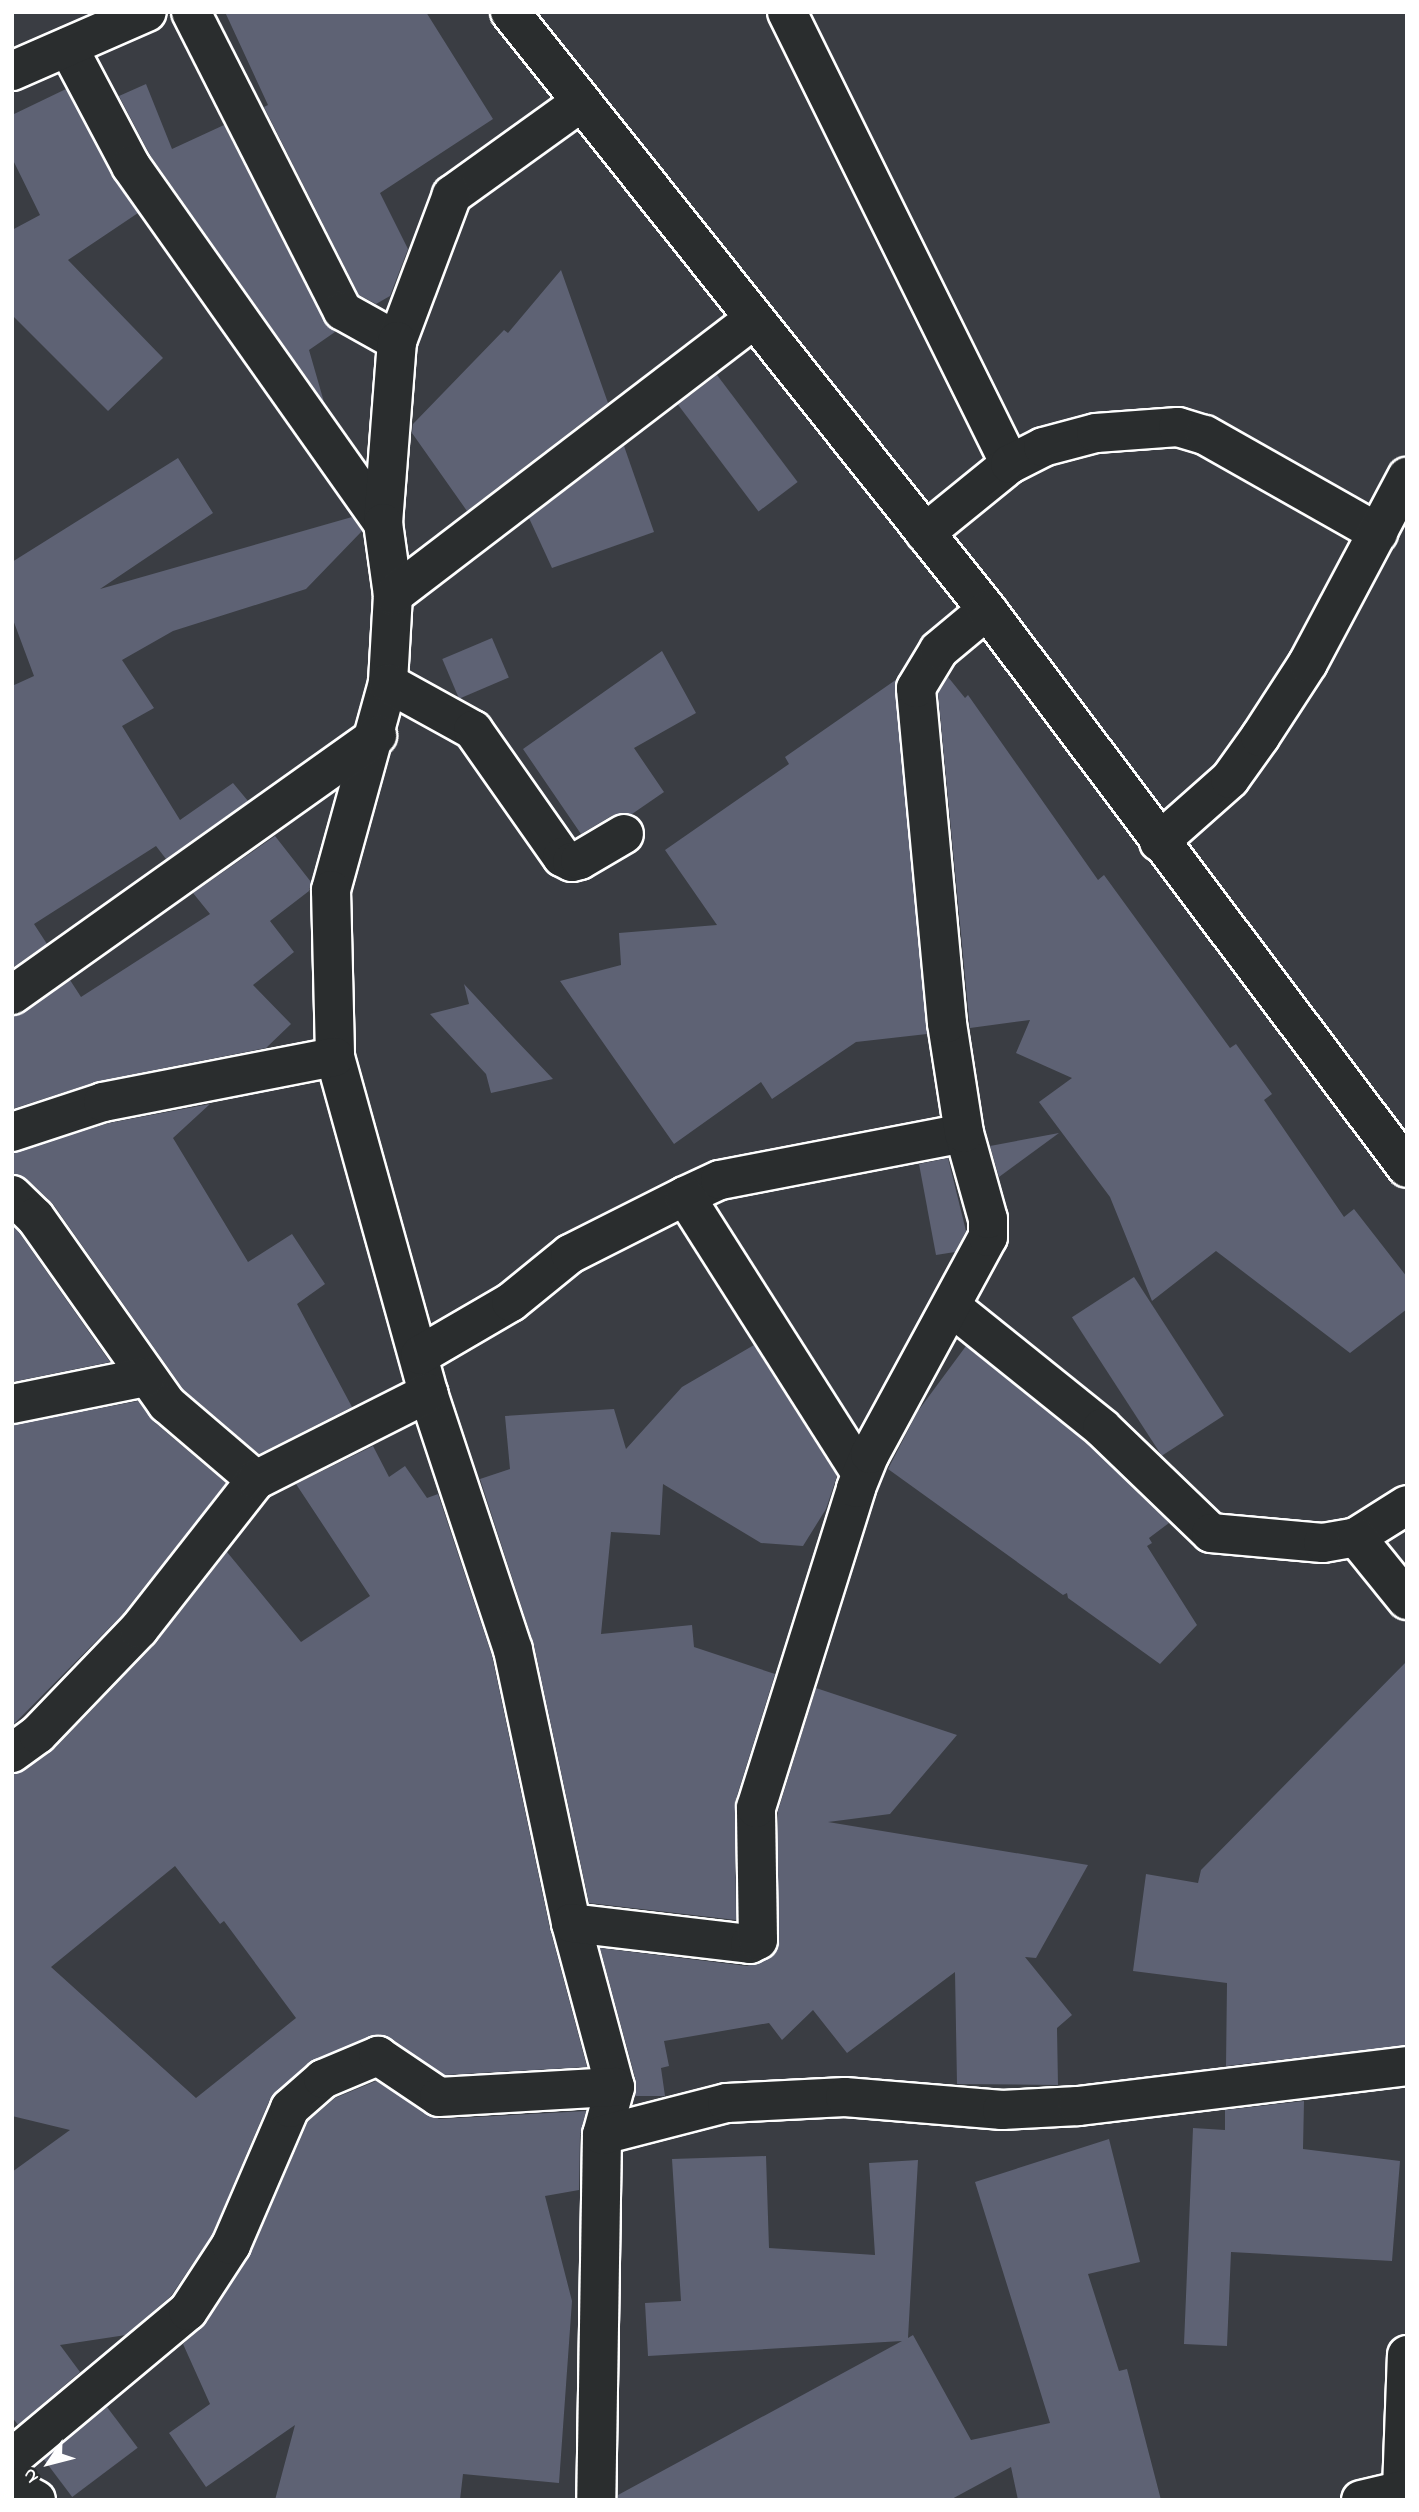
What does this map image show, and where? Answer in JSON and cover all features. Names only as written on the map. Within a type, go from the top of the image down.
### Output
[{"type":"street","points":[[12,71],[147,12]]},
{"type":"street","points":[[191,12],[343,311],[397,341]]},
{"type":"street","points":[[510,12],[987,610],[1407,1168]]},
{"type":"street","points":[[787,12],[1010,464]]},
{"type":"street","points":[[68,47],[131,166],[383,523]]},
{"type":"street","points":[[580,103],[452,195],[397,341],[383,523],[393,595],[388,683],[377,736],[331,890],[335,1057],[420,1355],[428,1393],[513,1650],[570,1923],[615,2087],[602,2135],[596,2500]]},
{"type":"street","points":[[393,595],[754,319]]},
{"type":"street","points":[[925,533],[1010,464],[1043,447],[1096,433],[1178,427],[1205,435],[1378,533]]},
{"type":"street","points":[[1159,842],[1230,779],[1252,747],[1308,663],[1406,482]]},
{"type":"street","points":[[570,1923],[750,1944],[758,1940],[756,1808],[861,1472],[953,1308],[989,1228],[964,1133],[947,1023],[916,688],[939,650],[987,610]]},
{"type":"street","points":[[388,683],[473,730],[562,857],[572,862],[580,860],[624,834]]},
{"type":"street","points":[[12,995],[377,736]]},
{"type":"street","points":[[12,1132],[103,1102],[335,1057]]},
{"type":"street","points":[[420,1355],[511,1302],[570,1254],[720,1180],[964,1133]]},
{"type":"street","points":[[12,1195],[35,1217],[167,1404],[256,1480]]},
{"type":"street","points":[[685,1196],[861,1472]]},
{"type":"street","points":[[953,1308],[1102,1428],[1211,1533],[1323,1543],[1356,1538],[1407,1504]]},
{"type":"street","points":[[12,1404],[146,1377]]},
{"type":"street","points":[[12,1752],[38,1734],[139,1629],[256,1480],[428,1393]]},
{"type":"street","points":[[1356,1538],[1407,1600]]},
{"type":"street","points":[[12,2458],[188,2311],[231,2245],[290,2108],[323,2079],[378,2056],[439,2097],[615,2087]]},
{"type":"street","points":[[602,2135],[727,2104],[845,2097],[1002,2110],[1078,2106],[1407,2066]]},
{"type":"street","points":[[1361,2500],[1405,2489],[1407,2356]]},
{"type":"street","points":[[12,2487],[36,2500]]},
{"type":"building","points":[[225,12],[426,12],[493,119],[380,193],[408,249],[390,296],[376,304],[359,295],[264,107],[268,105]]},
{"type":"building","points":[[146,84],[172,149],[224,125],[324,321],[335,332],[309,350],[324,402],[150,155],[119,96]]},
{"type":"building","points":[[66,89],[112,176],[138,213],[68,260],[163,358],[108,411],[12,315],[12,230],[40,215],[12,158],[12,115]]},
{"type":"building","points":[[561,270],[608,403],[467,511],[412,433],[413,424],[504,330],[508,333]]},
{"type":"building","points":[[717,375],[798,482],[759,512],[678,404]]},
{"type":"building","points":[[624,446],[654,532],[552,568],[529,518]]},
{"type":"building","points":[[178,458],[213,513],[100,589],[352,517],[362,531],[306,589],[173,631],[122,660],[154,708],[122,726],[180,820],[233,783],[248,801],[166,859],[156,846],[34,924],[47,944],[12,968],[12,686],[34,676],[12,617],[12,562]]},
{"type":"building","points":[[492,638],[509,678],[459,699],[442,659]]},
{"type":"building","points":[[662,651],[696,713],[634,748],[664,792],[632,814],[613,815],[581,834],[523,749]]},
{"type":"building","points":[[948,677],[965,698],[968,695],[1098,880],[1104,875],[1230,1048],[1236,1044],[1272,1094],[1264,1100],[1344,1217],[1354,1209],[1407,1277],[1407,1309],[1350,1353],[1216,1251],[1152,1301],[1110,1197],[1039,1102],[1072,1078],[1016,1053],[1030,1020],[970,1028],[938,693]]},
{"type":"building","points":[[897,679],[927,1034],[856,1042],[772,1099],[761,1082],[674,1144],[560,981],[621,965],[619,933],[717,925],[665,850],[789,764],[785,757]]},
{"type":"building","points":[[275,836],[311,882],[309,891],[270,921],[294,952],[253,985],[291,1024],[266,1048],[99,1081],[12,1109],[12,1017],[70,980],[81,997],[210,914],[193,893]]},
{"type":"building","points":[[464,984],[553,1079],[491,1093],[486,1074],[430,1014],[469,1004]]},
{"type":"building","points":[[210,1104],[173,1138],[248,1262],[292,1234],[325,1284],[297,1304],[352,1407],[259,1454],[183,1389],[53,1204],[27,1179],[12,1174],[12,1153],[109,1123]]},
{"type":"building","points":[[1059,1133],[999,1177],[990,1146]]},
{"type":"building","points":[[948,1158],[966,1231],[955,1252],[936,1255],[919,1164]]},
{"type":"building","points":[[12,1226],[18,1231],[110,1362],[12,1382]]},
{"type":"building","points":[[1134,1277],[1224,1415],[1162,1456],[1072,1317]]},
{"type":"building","points":[[754,1345],[837,1476],[826,1509],[803,1546],[761,1543],[663,1484],[660,1535],[611,1532],[601,1634],[692,1625],[694,1647],[775,1674],[735,1802],[736,1920],[589,1903],[534,1645],[480,1479],[510,1469],[505,1416],[614,1409],[626,1449],[682,1387]]},
{"type":"building","points":[[966,1346],[1088,1444],[1169,1523],[1149,1538],[1152,1543],[1147,1546],[1197,1625],[1160,1664],[1068,1598],[1067,1593],[1063,1595],[888,1469],[918,1411]]},
{"type":"building","points":[[138,1401],[153,1421],[226,1483],[122,1615],[12,1726],[12,1425]]},
{"type":"building","points":[[373,1446],[389,1477],[405,1466],[427,1498],[438,1494],[492,1656],[550,1929],[587,2067],[445,2075],[379,2034],[309,2062],[270,2099],[212,2235],[171,2296],[126,2335],[60,2345],[80,2372],[18,2425],[12,2417],[12,2172],[70,2130],[12,2116],[12,1775],[54,1749],[155,1644],[227,1552],[301,1642],[370,1596],[296,1484]],"holes":[[[175,1866],[220,1924],[224,1921],[296,2018],[196,2098],[51,1967]]]},
{"type":"building","points":[[1407,1661],[1407,2045],[1226,2066],[1227,1983],[1133,1971],[1146,1874],[1198,1883],[1201,1870]]},
{"type":"building","points":[[816,1688],[957,1735],[890,1814],[828,1822],[1088,1865],[1036,1958],[1025,1957],[1072,2015],[1057,2028],[1058,2085],[957,2084],[955,1972],[847,2053],[813,2010],[782,2040],[769,2023],[664,2041],[669,2066],[661,2068],[665,2096],[635,2096],[636,2081],[600,1948],[747,1966],[776,1952],[778,1811]]},
{"type":"building","points":[[376,2081],[439,2119],[586,2111],[580,2135],[579,2190],[545,2196],[572,2301],[559,2483],[463,2474],[460,2500],[275,2500],[295,2425],[206,2487],[169,2433],[210,2404],[183,2344],[206,2323],[249,2257],[308,2121],[335,2098]]},
{"type":"building","points":[[1304,2101],[1303,2149],[1400,2161],[1392,2261],[1231,2252],[1227,2346],[1184,2344],[1193,2128],[1225,2130],[1225,2110]]},
{"type":"building","points":[[1109,2139],[1140,2262],[1088,2274],[1119,2371],[1127,2369],[1161,2500],[1018,2500],[1011,2467],[950,2500],[618,2500],[618,2495],[902,2341],[648,2356],[645,2303],[681,2301],[672,2159],[766,2156],[769,2248],[875,2255],[869,2163],[918,2160],[908,2338],[913,2335],[971,2440],[1050,2423],[975,2182]]},
{"type":"building","points":[[107,2407],[138,2448],[72,2497],[42,2456]]}]
